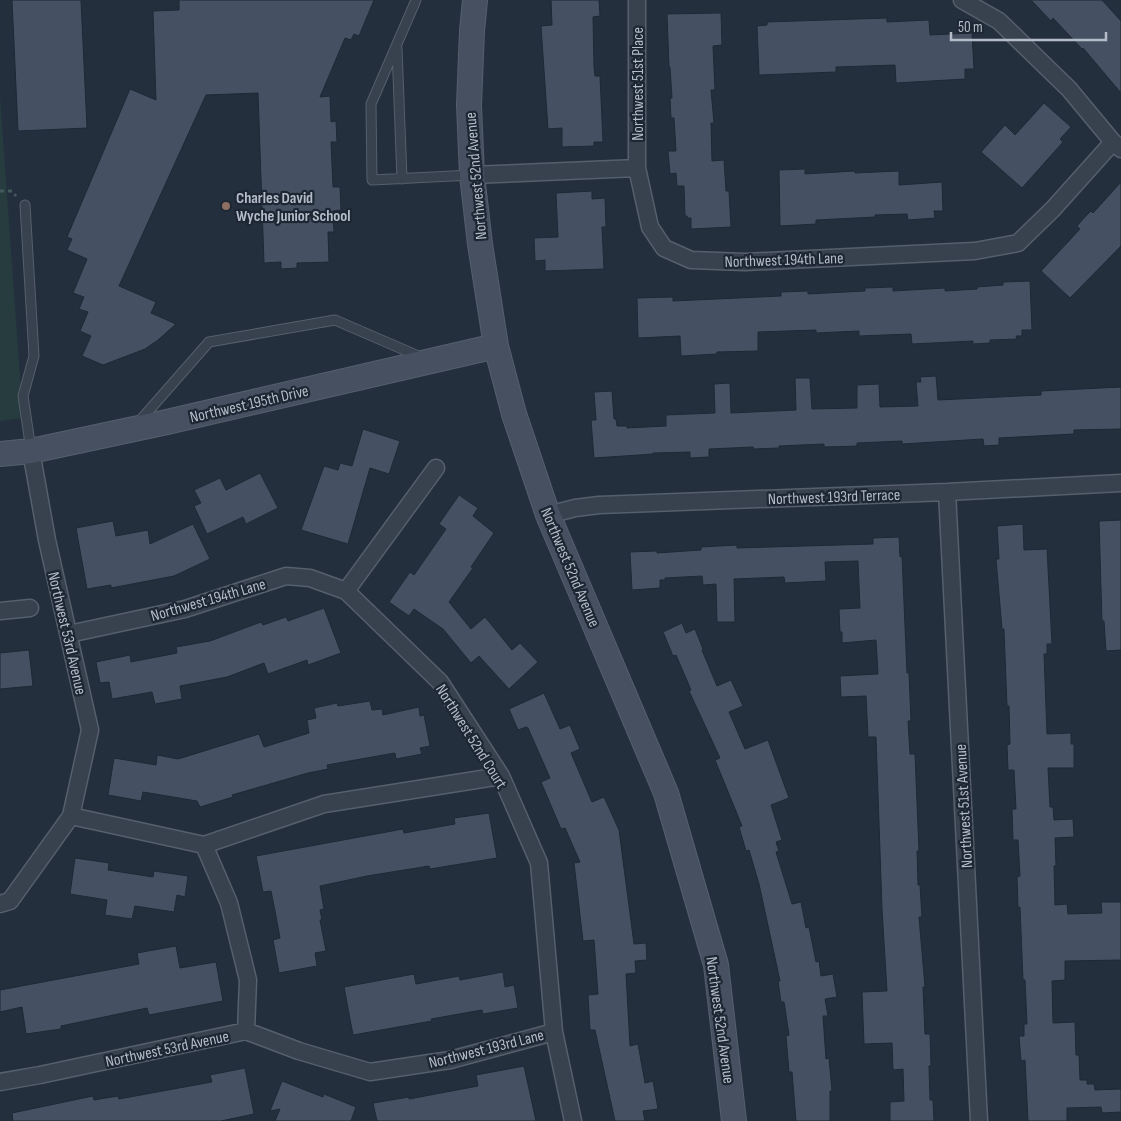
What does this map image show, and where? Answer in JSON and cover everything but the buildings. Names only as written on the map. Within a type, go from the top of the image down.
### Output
[{"type":"street","name":"Northwest 52nd Avenue","points":[[475,0],[469,105],[472,175],[480,244],[496,346],[514,414],[548,515],[666,793],[716,964],[734,1121]]},
{"type":"street","name":"Northwest 51st Place","points":[[637,0],[637,168]]},
{"type":"street","points":[[962,0],[999,21],[1069,88],[1117,145]]},
{"type":"street","name":"Northwest 194th Lane","points":[[637,168],[650,228],[664,248],[691,260],[745,262],[975,251],[1018,243],[1117,145]]},
{"type":"street","points":[[472,175],[637,168]]},
{"type":"street","name":"Northwest 195th Drive","points":[[0,454],[31,451],[496,346]]},
{"type":"street","name":"Northwest 53rd Avenue","points":[[0,904],[10,901],[71,816],[90,730],[47,540],[31,451]]},
{"type":"street","points":[[346,590],[436,468]]},
{"type":"street","name":"Northwest 193rd Terrace","points":[[548,515],[575,508],[599,505],[947,492],[1121,483]]},
{"type":"street","name":"Northwest 51st Avenue","points":[[947,492],[979,1121]]},
{"type":"street","name":"Northwest 194th Lane","points":[[69,634],[185,609],[286,576],[310,578],[346,590]]},
{"type":"street","name":"Northwest 52nd Court","points":[[346,590],[440,682],[501,776],[539,863],[554,1032],[573,1121]]},
{"type":"street","points":[[0,610],[30,608]]},
{"type":"street","points":[[71,816],[204,846],[324,804],[501,776]]},
{"type":"street","name":"Northwest 53rd Avenue","points":[[0,1082],[246,1031],[248,980],[229,903],[204,846]]},
{"type":"street","name":"Northwest 193rd Lane","points":[[246,1031],[299,1052],[370,1072],[450,1060],[554,1032]]},
{"type":"lane","points":[[416,0],[371,104],[372,180],[472,175]]},
{"type":"lane","points":[[397,45],[402,178]]},
{"type":"lane","points":[[25,205],[34,356],[24,396],[31,451]]},
{"type":"lane","points":[[132,429],[209,342],[335,320],[430,361]]},
{"type":"green space","points":[[0,96],[23,418],[0,421]]},
{"type":"place","name":"Charles David Wyche Junior School","points":[[226,206]]}]
